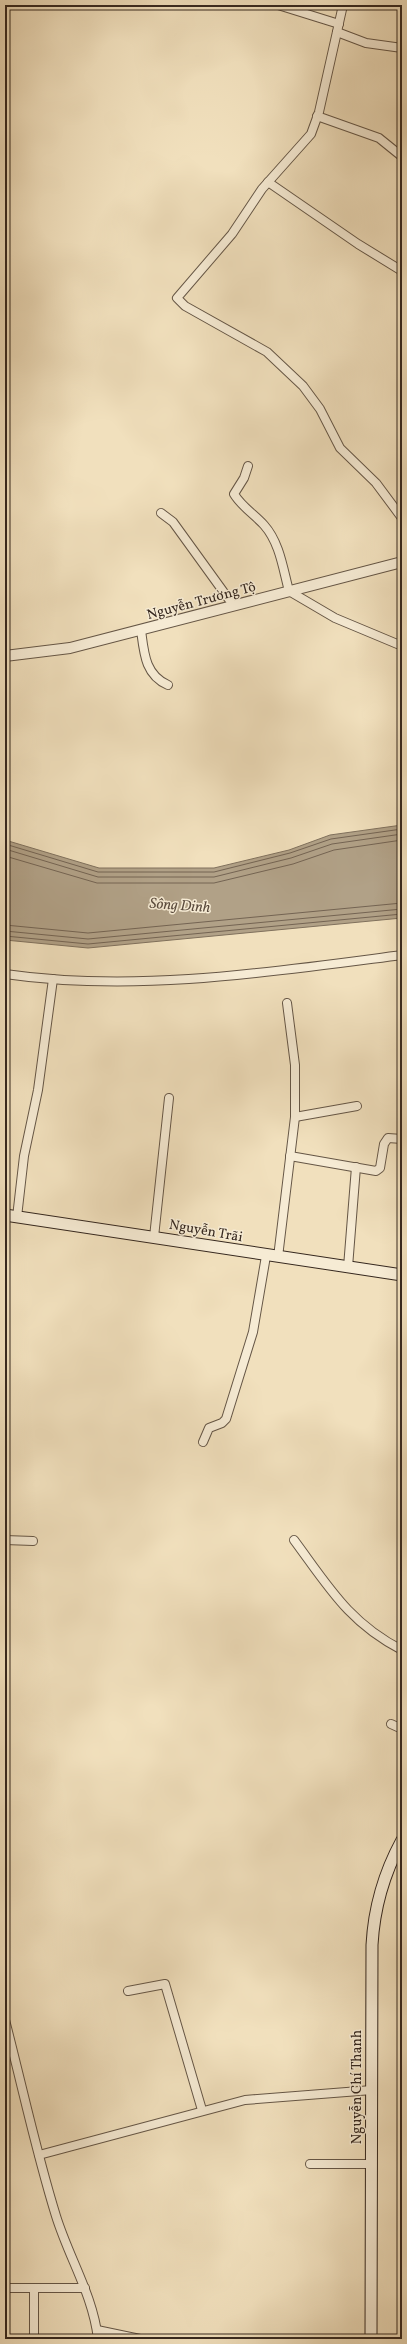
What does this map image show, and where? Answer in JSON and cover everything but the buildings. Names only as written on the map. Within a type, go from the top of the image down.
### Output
[{"type":"main road","name":"Nguyễn Trãi","points":[[5,1215],[154,1237],[266,1256],[402,1275]]},
{"type":"main road","name":"Nguyễn Chí Thanh","points":[[370,2339],[372,2090],[371,1988],[373,1925],[384,1880],[402,1840]]},
{"type":"street","points":[[278,5],[339,24]]},
{"type":"street","points":[[343,5],[314,129],[302,146],[268,182],[232,234],[177,298],[185,306],[267,352],[303,386],[320,409],[340,448],[376,483],[402,518]]},
{"type":"street","points":[[337,32],[366,43],[402,48]]},
{"type":"street","points":[[317,116],[380,138],[400,155]]},
{"type":"street","points":[[268,182],[358,244],[402,271]]},
{"type":"street","points":[[248,466],[244,478],[234,494],[253,513],[272,537],[279,553],[289,591],[334,618],[402,646]]},
{"type":"street","points":[[161,513],[172,522],[233,605]]},
{"type":"street","name":"Nguyễn Trường Tộ","points":[[5,656],[70,648],[402,562]]},
{"type":"street","points":[[141,630],[145,661],[157,678],[168,685]]},
{"type":"street","points":[[5,974],[53,979],[180,978],[274,972],[402,954]]},
{"type":"street","points":[[17,1217],[24,1156],[38,1090],[53,979]]},
{"type":"street","points":[[278,1257],[295,1117],[295,1065],[287,1003]]},
{"type":"street","points":[[154,1237],[169,1098]]},
{"type":"street","points":[[295,1117],[357,1106]]},
{"type":"street","points":[[290,1156],[376,1171],[380,1168],[384,1144],[388,1138],[402,1139]]},
{"type":"street","points":[[348,1267],[356,1167]]},
{"type":"street","points":[[203,1442],[209,1428],[222,1423],[226,1419],[253,1332],[266,1256]]},
{"type":"street","points":[[5,1540],[33,1541]]},
{"type":"street","points":[[294,1540],[355,1618],[374,1635],[402,1650]]},
{"type":"street","points":[[391,1724],[402,1729]]},
{"type":"street","points":[[128,1991],[165,1984],[202,2110]]},
{"type":"street","points":[[5,2020],[58,2224],[93,2307],[98,2339]]},
{"type":"street","points":[[39,2154],[202,2110],[270,2097],[372,2090]]},
{"type":"street","points":[[310,2164],[371,2164]]},
{"type":"street","points":[[5,2288],[85,2288]]},
{"type":"street","points":[[34,2288],[34,2339]]},
{"type":"street","points":[[97,2330],[140,2339]]},
{"type":"water","name":"Sông Dinh","points":[[402,825],[402,918],[88,948],[5,940],[5,840],[99,868],[214,868],[289,850],[330,835]]}]
